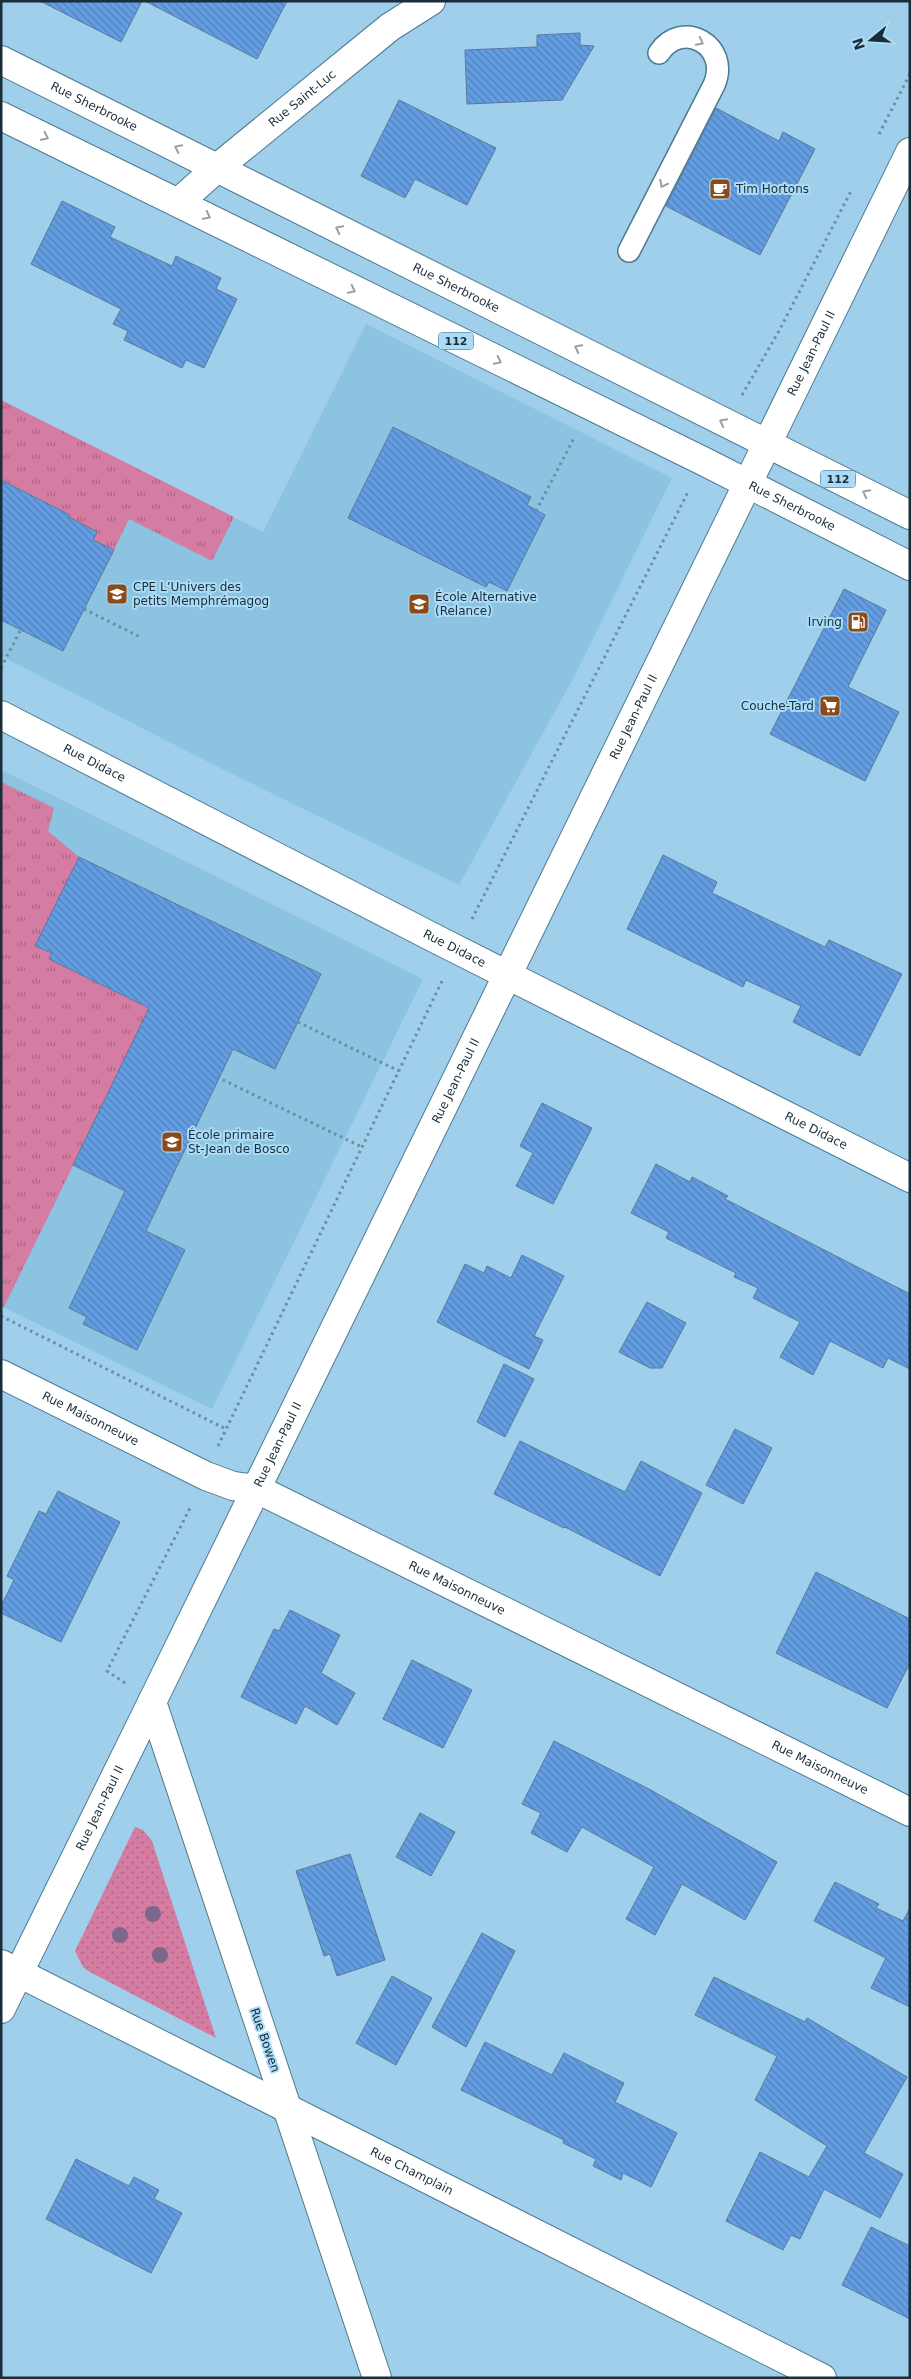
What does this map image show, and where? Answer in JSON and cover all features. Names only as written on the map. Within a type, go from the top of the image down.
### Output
[{"type":"street","name":"Rue Saint-Luc","points":[[179,202],[217,168],[390,28],[431,1]]},
{"type":"street","name":"Rue Sherbrooke","points":[[1,60],[910,515]]},
{"type":"street","name":"Rue Sherbrooke","points":[[1,116],[179,202],[339,284],[703,461],[910,566]]},
{"type":"street","name":"Rue Jean-Paul II","points":[[1,2010],[10,1968],[152,1702],[910,152]]},
{"type":"street","name":"Rue Didace","points":[[1,715],[457,950],[910,1178]]},
{"type":"street","name":"Rue Maisonneuve","points":[[1,1374],[206,1476],[233,1486],[257,1489],[910,1812]]},
{"type":"street","name":"Rue Bowen","points":[[152,1702],[377,2378]]},
{"type":"street","name":"Rue Champlain","points":[[10,1968],[822,2378]]},
{"type":"lane","points":[[629,251],[714,85],[718,70],[715,55],[711,48],[698,39],[683,37],[676,39],[663,47],[659,53]]},
{"type":"path","points":[[878,136],[910,74]]},
{"type":"path","points":[[724,422],[780,331],[851,189]]},
{"type":"path","points":[[536,510],[590,406]]},
{"type":"path","points":[[152,1702],[107,1671],[206,1476],[226,1430],[457,950],[703,461]]},
{"type":"path","points":[[84,609],[142,638]]},
{"type":"path","points":[[1,668],[21,629]]},
{"type":"path","points":[[298,1022],[399,1071]]},
{"type":"path","points":[[216,1077],[362,1147]]},
{"type":"path","points":[[1,1316],[226,1430]]},
{"type":"shaded area","name":"École Alternative (Relance)","points":[[366,324],[672,478],[575,675],[459,885],[220,768],[1,656],[1,400],[263,532]]},
{"type":"shaded area","name":"École primaire St-Jean de Bosco","points":[[1,770],[423,979],[212,1409],[1,1306]]},
{"type":"green space","points":[[1,400],[234,517],[212,561],[129,519],[114,550],[93,540],[97,532],[69,517],[69,514],[1,480]]},
{"type":"green space","points":[[1,782],[54,808],[48,831],[79,857],[36,946],[52,953],[49,959],[155,1011],[134,1041],[4,1307],[1,1306]]},
{"type":"green space","points":[[135,1827],[143,1830],[152,1841],[216,2038],[90,1972],[83,1967],[75,1951]]},
{"type":"building","points":[[40,1],[142,1],[121,42]]},
{"type":"building","points":[[145,1],[287,1],[257,59]]},
{"type":"building","points":[[580,33],[580,45],[594,46],[562,100],[467,104],[465,50],[537,47],[537,35]]},
{"type":"building","points":[[399,100],[496,148],[467,205],[415,179],[405,198],[361,176]]},
{"type":"building","points":[[716,108],[779,141],[783,132],[815,149],[760,255],[666,206]]},
{"type":"building","points":[[62,201],[115,227],[110,237],[172,266],[176,256],[221,278],[216,289],[237,299],[204,368],[186,360],[182,368],[124,340],[128,331],[113,324],[121,309],[31,264]]},
{"type":"building","points":[[393,427],[531,497],[527,505],[545,515],[507,591],[489,582],[486,587],[348,518]]},
{"type":"building","points":[[1,480],[70,515],[69,517],[97,532],[93,540],[114,550],[63,651],[1,620]]},
{"type":"building","points":[[844,589],[886,610],[848,687],[899,712],[865,781],[770,734]]},
{"type":"building","points":[[663,855],[717,882],[712,893],[825,947],[829,940],[902,974],[860,1056],[793,1022],[801,1006],[746,980],[743,987],[627,929]]},
{"type":"building","name":"École primaire St-Jean de Bosco","points":[[79,857],[321,974],[275,1069],[233,1049],[146,1231],[185,1250],[137,1350],[83,1324],[87,1317],[69,1308],[125,1191],[73,1165],[149,1008],[49,959],[52,953],[35,946]]},
{"type":"building","points":[[542,1103],[592,1128],[553,1204],[516,1186],[533,1153],[520,1146]]},
{"type":"building","points":[[656,1164],[690,1182],[692,1177],[728,1196],[725,1199],[910,1294],[910,1369],[888,1358],[883,1368],[830,1341],[813,1375],[780,1357],[800,1322],[753,1298],[758,1288],[734,1277],[736,1273],[666,1238],[669,1232],[631,1213]]},
{"type":"building","points":[[522,1255],[564,1276],[534,1336],[543,1340],[529,1369],[437,1322],[465,1264],[484,1273],[487,1266],[511,1278]]},
{"type":"building","points":[[647,1302],[686,1323],[662,1368],[650,1368],[619,1352]]},
{"type":"building","points":[[504,1364],[534,1379],[505,1437],[477,1422]]},
{"type":"building","points":[[735,1429],[772,1448],[743,1504],[706,1485]]},
{"type":"building","points":[[520,1441],[625,1492],[641,1461],[702,1493],[660,1576],[565,1527],[494,1494]]},
{"type":"building","points":[[58,1491],[120,1522],[61,1642],[1,1613],[1,1606],[14,1580],[7,1576],[39,1511],[46,1514]]},
{"type":"building","points":[[816,1572],[910,1619],[910,1663],[887,1708],[776,1653]]},
{"type":"building","points":[[290,1610],[340,1635],[321,1673],[355,1693],[337,1725],[305,1706],[296,1724],[241,1697],[274,1629],[279,1631]]},
{"type":"building","points":[[412,1660],[472,1690],[443,1748],[383,1719]]},
{"type":"building","points":[[554,1741],[649,1789],[777,1862],[745,1920],[682,1884],[655,1935],[626,1919],[654,1867],[582,1827],[567,1852],[531,1833],[541,1813],[522,1804]]},
{"type":"building","points":[[420,1813],[455,1832],[431,1876],[396,1857]]},
{"type":"building","points":[[350,1854],[385,1960],[337,1976],[330,1954],[324,1956],[296,1871]]},
{"type":"building","points":[[835,1882],[879,1904],[876,1908],[903,1921],[910,1908],[910,2007],[871,1988],[886,1958],[814,1921]]},
{"type":"building","points":[[482,1933],[515,1951],[466,2047],[432,2027]]},
{"type":"building","points":[[392,1976],[432,1998],[396,2065],[356,2043]]},
{"type":"building","points":[[714,1977],[805,2022],[807,2018],[907,2077],[864,2153],[903,2174],[880,2218],[824,2189],[800,2239],[791,2235],[783,2250],[726,2221],[760,2152],[809,2177],[827,2146],[755,2100],[777,2056],[695,2015]]},
{"type":"building","points":[[485,2042],[552,2075],[564,2053],[624,2083],[615,2102],[677,2133],[651,2187],[623,2173],[621,2180],[593,2166],[596,2159],[563,2143],[564,2140],[461,2090]]},
{"type":"building","points":[[76,2159],[129,2186],[134,2177],[159,2190],[154,2199],[182,2213],[151,2273],[46,2219]]},
{"type":"building","points":[[871,2227],[910,2246],[910,2319],[842,2285]]},
{"type":"place","name":"Tim Hortons","points":[[720,189]]},
{"type":"place","name":"CPE L’Univers des petits Memphrémagog","points":[[117,594]]},
{"type":"place","name":"École Alternative (Relance)","points":[[419,604]]},
{"type":"place","name":"Irving","points":[[858,622]]},
{"type":"place","name":"Couche-Tard","points":[[830,706]]},
{"type":"place","name":"École primaire St-Jean de Bosco","points":[[172,1142]]}]
